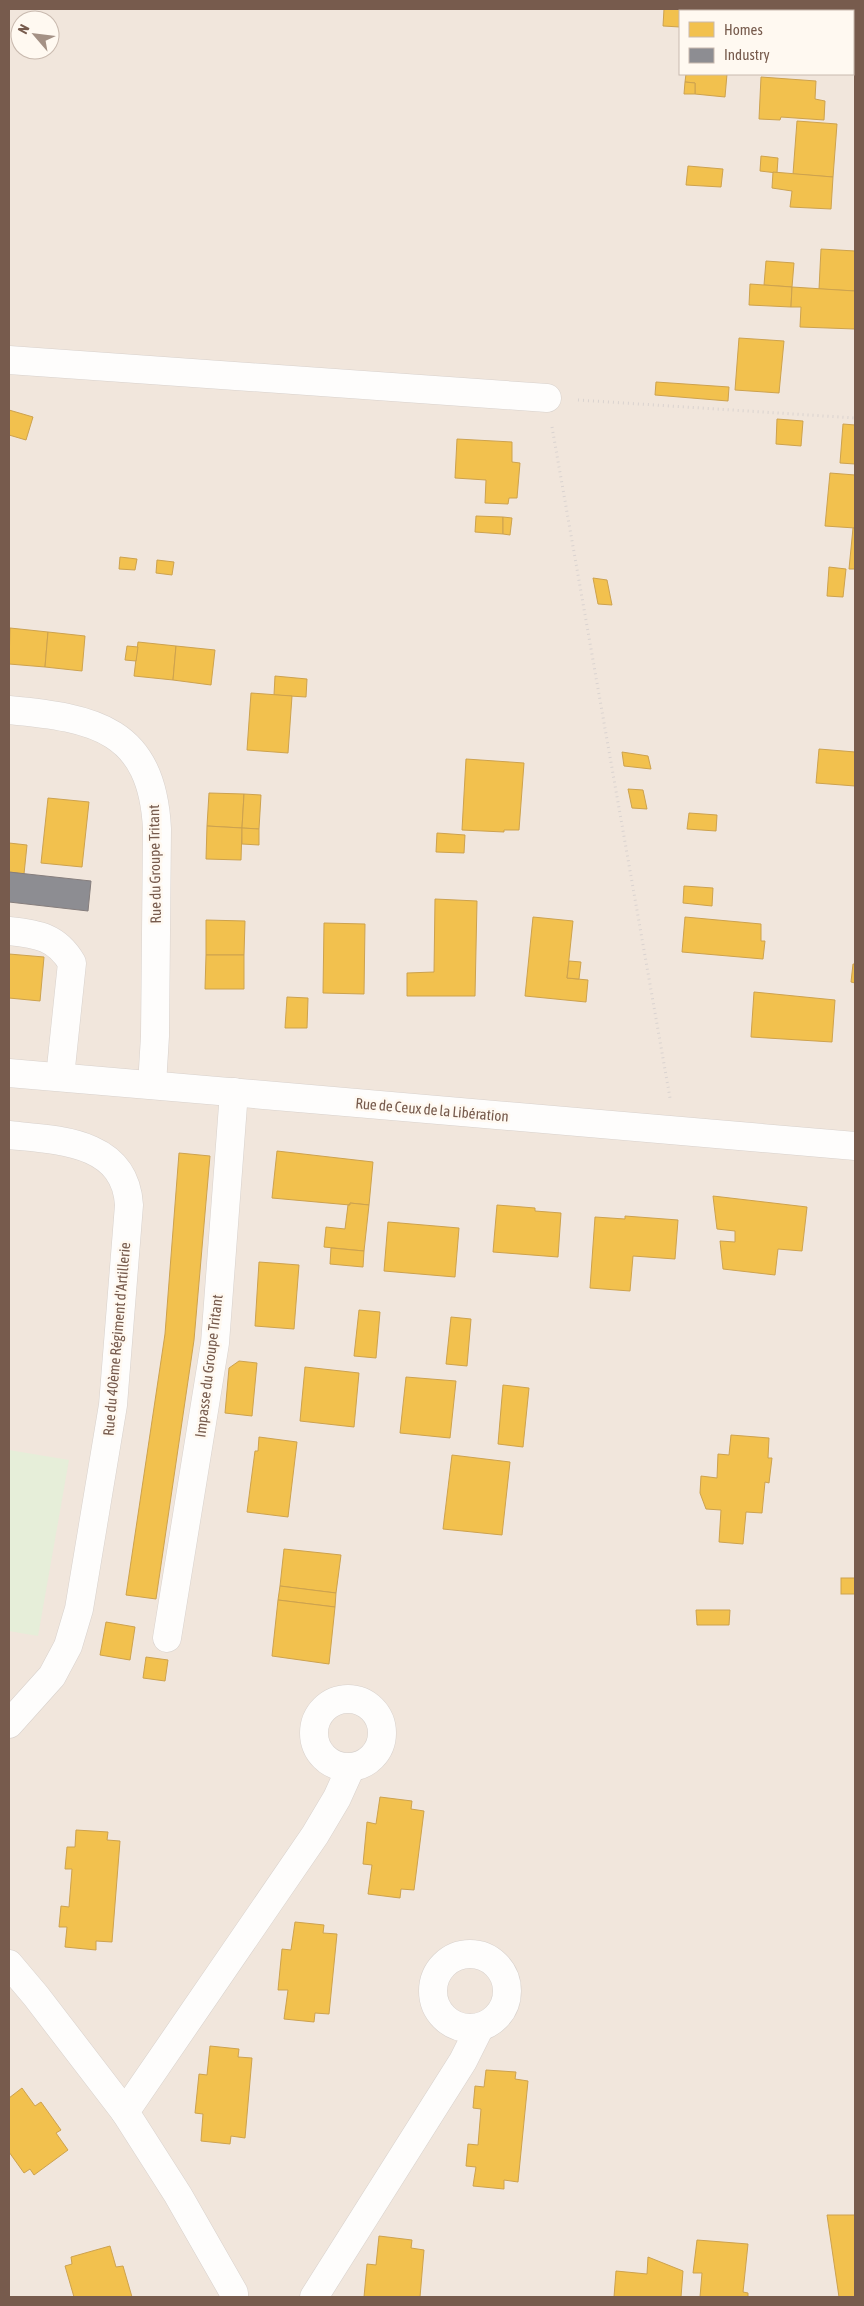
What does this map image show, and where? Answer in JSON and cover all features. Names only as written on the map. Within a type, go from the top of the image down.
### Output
[{"type":"street","points":[[9,360],[547,398]]},
{"type":"street","name":"Rue du Groupe Tritant","points":[[9,710],[58,715],[82,721],[106,731],[124,743],[139,760],[150,781],[156,802],[157,829],[152,1085]]},
{"type":"street","points":[[9,931],[36,934],[63,948],[72,963],[60,1078]]},
{"type":"street","name":"Rue de Ceux de la Libération","points":[[9,1073],[855,1146]]},
{"type":"street","name":"Impasse du Groupe Tritant","points":[[167,1638],[215,1343],[234,1092]]},
{"type":"street","name":"Rue du 40ème Régiment d'Artillerie","points":[[9,1135],[85,1147],[105,1157],[120,1171],[128,1188],[129,1205],[114,1405],[79,1609],[68,1646],[52,1676],[9,1724]]},
{"type":"street","points":[[125,2112],[315,1834],[337,1798],[351,1767]]},
{"type":"street","points":[[9,1964],[36,1996],[125,2112],[178,2195],[234,2293],[234,2297]]},
{"type":"street","points":[[314,2297],[463,2061],[480,2027]]},
{"type":"path","points":[[676,1131],[547,398],[855,418]]},
{"type":"shaded area","points":[[9,9],[855,9],[855,2297],[9,2297]]},
{"type":"green space","points":[[9,1450],[69,1460],[38,1636],[9,1631]]},
{"type":"building: Homes","points":[[664,9],[699,10],[679,10],[679,27],[663,26]]},
{"type":"building: Homes","points":[[789,9],[812,9],[812,10]]},
{"type":"building: Homes","points":[[686,75],[727,75],[725,97],[695,94],[695,83],[685,82]]},
{"type":"building: Homes","points":[[761,77],[816,81],[815,99],[825,101],[824,120],[781,117],[780,120],[759,119]]},
{"type":"building: Homes","points":[[685,82],[695,83],[695,94],[684,94]]},
{"type":"building: Homes","points":[[797,121],[837,124],[833,177],[793,174]]},
{"type":"building: Homes","points":[[761,156],[778,158],[777,173],[760,171]]},
{"type":"building: Homes","points":[[688,166],[723,169],[721,187],[686,185]]},
{"type":"building: Homes","points":[[773,172],[833,177],[831,209],[790,207],[792,191],[772,188]]},
{"type":"building: Homes","points":[[821,249],[855,251],[855,291],[819,289]]},
{"type":"building: Homes","points":[[766,261],[794,263],[792,287],[764,285]]},
{"type":"building: Homes","points":[[750,284],[792,287],[791,307],[749,305]]},
{"type":"building: Homes","points":[[792,287],[855,291],[855,329],[800,327],[801,307],[791,307]]},
{"type":"building: Homes","points":[[739,338],[784,341],[779,393],[735,390]]},
{"type":"building: Homes","points":[[656,382],[729,387],[728,401],[655,395]]},
{"type":"building: Homes","points":[[9,410],[33,417],[26,440],[9,435]]},
{"type":"building: Homes","points":[[777,419],[803,421],[801,446],[776,444]]},
{"type":"building: Homes","points":[[843,424],[855,425],[855,464],[840,463]]},
{"type":"building: Homes","points":[[457,439],[512,442],[512,462],[520,463],[517,498],[509,498],[508,504],[485,503],[486,480],[455,478]]},
{"type":"building: Homes","points":[[830,473],[855,475],[855,528],[825,526]]},
{"type":"building: Homes","points":[[476,516],[503,517],[503,534],[475,532]]},
{"type":"building: Homes","points":[[503,517],[512,518],[510,535],[503,534]]},
{"type":"building: Homes","points":[[853,528],[855,528],[855,569],[849,569]]},
{"type":"building: Homes","points":[[120,557],[137,559],[135,570],[119,569]]},
{"type":"building: Homes","points":[[157,560],[174,562],[172,575],[156,573]]},
{"type":"building: Homes","points":[[829,567],[846,569],[843,597],[827,596]]},
{"type":"building: Homes","points":[[593,578],[607,580],[612,605],[598,604]]},
{"type":"building: Homes","points":[[10,628],[48,632],[45,667],[9,664]]},
{"type":"building: Homes","points":[[48,632],[85,636],[82,671],[45,667]]},
{"type":"building: Homes","points":[[138,642],[176,646],[173,680],[134,676]]},
{"type":"building: Homes","points":[[127,646],[138,647],[136,661],[125,660]]},
{"type":"building: Homes","points":[[176,646],[215,650],[211,685],[173,680]]},
{"type":"building: Homes","points":[[275,676],[307,679],[306,697],[274,695]]},
{"type":"building: Homes","points":[[251,693],[292,696],[288,753],[247,750]]},
{"type":"building: Homes","points":[[819,749],[855,752],[855,786],[816,783]]},
{"type":"building: Homes","points":[[622,752],[648,756],[651,769],[624,766]]},
{"type":"building: Homes","points":[[466,759],[524,763],[519,830],[504,830],[504,832],[462,830]]},
{"type":"building: Homes","points":[[628,789],[643,790],[647,809],[632,808]]},
{"type":"building: Homes","points":[[209,793],[244,794],[242,828],[207,826]]},
{"type":"building: Homes","points":[[244,794],[261,795],[259,829],[242,828]]},
{"type":"building: Homes","points":[[48,798],[89,802],[82,867],[41,863]]},
{"type":"building: Homes","points":[[689,813],[717,815],[716,831],[687,829]]},
{"type":"building: Homes","points":[[207,826],[242,828],[241,860],[206,859]]},
{"type":"building: Homes","points":[[242,828],[259,829],[259,845],[242,844]]},
{"type":"building: Homes","points":[[437,833],[465,835],[464,853],[436,852]]},
{"type":"building: Homes","points":[[9,843],[27,845],[24,874],[9,872]]},
{"type":"building: Homes","points":[[684,886],[713,888],[712,906],[683,903]]},
{"type":"building: Homes","points":[[435,899],[477,901],[475,996],[407,996],[407,973],[434,972]]},
{"type":"building: Homes","points":[[533,917],[573,921],[567,978],[588,980],[586,1002],[525,996]]},
{"type":"building: Homes","points":[[685,917],[761,924],[761,941],[765,941],[763,959],[682,952]]},
{"type":"building: Homes","points":[[206,920],[245,921],[244,955],[206,955]]},
{"type":"building: Homes","points":[[324,923],[365,924],[364,994],[323,993]]},
{"type":"building: Homes","points":[[9,954],[44,957],[40,1001],[9,998]]},
{"type":"building: Homes","points":[[206,955],[244,955],[244,989],[205,989]]},
{"type":"building: Homes","points":[[569,961],[581,962],[579,979],[567,978]]},
{"type":"building: Homes","points":[[853,964],[855,964],[855,983],[851,982]]},
{"type":"building: Homes","points":[[754,992],[835,1000],[832,1042],[751,1037]]},
{"type":"building: Homes","points":[[287,997],[308,998],[307,1028],[285,1028]]},
{"type":"building: Homes","points":[[277,1151],[373,1162],[369,1205],[272,1198]]},
{"type":"building: Homes","points":[[179,1153],[210,1156],[194,1340],[156,1599],[126,1595],[165,1334]]},
{"type":"building: Homes","points":[[713,1196],[807,1207],[802,1251],[778,1249],[775,1275],[723,1269],[720,1241],[735,1242],[735,1231],[717,1229]]},
{"type":"building: Homes","points":[[350,1203],[369,1205],[364,1251],[324,1247],[326,1227],[345,1229],[348,1205]]},
{"type":"building: Homes","points":[[497,1205],[535,1208],[535,1211],[561,1213],[558,1257],[493,1252]]},
{"type":"building: Homes","points":[[625,1216],[678,1220],[675,1259],[633,1256],[630,1291],[590,1288],[595,1217],[625,1219]]},
{"type":"building: Homes","points":[[388,1222],[459,1228],[455,1277],[384,1271]]},
{"type":"building: Homes","points":[[331,1248],[364,1251],[363,1267],[330,1264]]},
{"type":"building: Homes","points":[[259,1262],[299,1265],[294,1329],[255,1326]]},
{"type":"building: Homes","points":[[359,1310],[380,1312],[376,1358],[354,1356]]},
{"type":"building: Homes","points":[[451,1317],[471,1319],[467,1366],[446,1364]]},
{"type":"building: Homes","points":[[239,1361],[257,1363],[252,1416],[225,1413],[229,1368]]},
{"type":"building: Homes","points":[[305,1367],[359,1373],[354,1427],[300,1421]]},
{"type":"building: Homes","points":[[406,1377],[456,1381],[450,1438],[400,1433]]},
{"type":"building: Homes","points":[[503,1385],[529,1388],[523,1447],[498,1444]]},
{"type":"building: Homes","points":[[731,1435],[769,1438],[768,1458],[772,1458],[769,1483],[765,1482],[762,1513],[746,1512],[743,1544],[719,1542],[721,1510],[706,1509],[700,1493],[701,1476],[717,1478],[718,1454],[729,1455]]},
{"type":"building: Homes","points":[[259,1437],[297,1442],[288,1517],[247,1512],[255,1451],[258,1451]]},
{"type":"building: Homes","points":[[452,1455],[510,1462],[502,1535],[443,1529]]},
{"type":"building: Homes","points":[[284,1549],[341,1555],[336,1593],[280,1586]]},
{"type":"building: Homes","points":[[841,1578],[855,1578],[855,1594],[841,1594]]},
{"type":"building: Homes","points":[[280,1586],[336,1593],[335,1607],[278,1600]]},
{"type":"building: Homes","points":[[278,1600],[335,1607],[329,1664],[272,1656]]},
{"type":"building: Homes","points":[[696,1610],[730,1610],[729,1625],[697,1625]]},
{"type":"building: Homes","points":[[106,1622],[135,1627],[130,1660],[100,1655]]},
{"type":"building: Homes","points":[[146,1657],[168,1660],[165,1681],[143,1678]]},
{"type":"building: Homes","points":[[380,1797],[412,1801],[411,1809],[424,1811],[414,1890],[401,1889],[400,1898],[368,1894],[372,1865],[363,1864],[367,1822],[376,1824]]},
{"type":"building: Homes","points":[[76,1830],[108,1832],[107,1840],[120,1841],[112,1942],[96,1941],[96,1950],[65,1947],[67,1927],[59,1927],[61,1906],[69,1907],[72,1869],[65,1869],[67,1847],[75,1847]]},
{"type":"building: Homes","points":[[295,1922],[324,1925],[323,1933],[337,1934],[329,2014],[315,2013],[314,2022],[284,2019],[288,1990],[278,1990],[282,1949],[291,1950]]},
{"type":"building: Homes","points":[[210,2046],[239,2049],[238,2057],[252,2058],[245,2138],[231,2136],[230,2144],[201,2141],[203,2114],[195,2113],[199,2074],[207,2075]]},
{"type":"building: Homes","points":[[486,2070],[516,2072],[515,2079],[528,2081],[518,2182],[504,2180],[504,2189],[473,2186],[476,2167],[466,2166],[468,2144],[478,2145],[481,2109],[473,2108],[475,2086],[484,2087]]},
{"type":"building: Homes","points":[[22,2088],[35,2106],[41,2102],[61,2130],[56,2133],[68,2150],[34,2175],[30,2169],[24,2173],[9,2152],[9,2098]]},
{"type":"building: Homes","points":[[827,2215],[855,2215],[855,2297],[839,2297]]},
{"type":"building: Homes","points":[[379,2236],[412,2240],[411,2248],[424,2250],[420,2297],[364,2297],[367,2264],[376,2265]]},
{"type":"building: Homes","points":[[697,2240],[748,2244],[743,2292],[748,2293],[748,2297],[700,2297],[702,2273],[693,2273]]},
{"type":"building: Homes","points":[[110,2246],[116,2267],[123,2266],[132,2297],[74,2297],[65,2266],[72,2264],[71,2257]]},
{"type":"building: Homes","points":[[648,2257],[683,2271],[681,2297],[614,2297],[616,2271],[647,2274]]},
{"type":"building: Industry","points":[[9,872],[91,881],[88,911],[9,902]]}]
